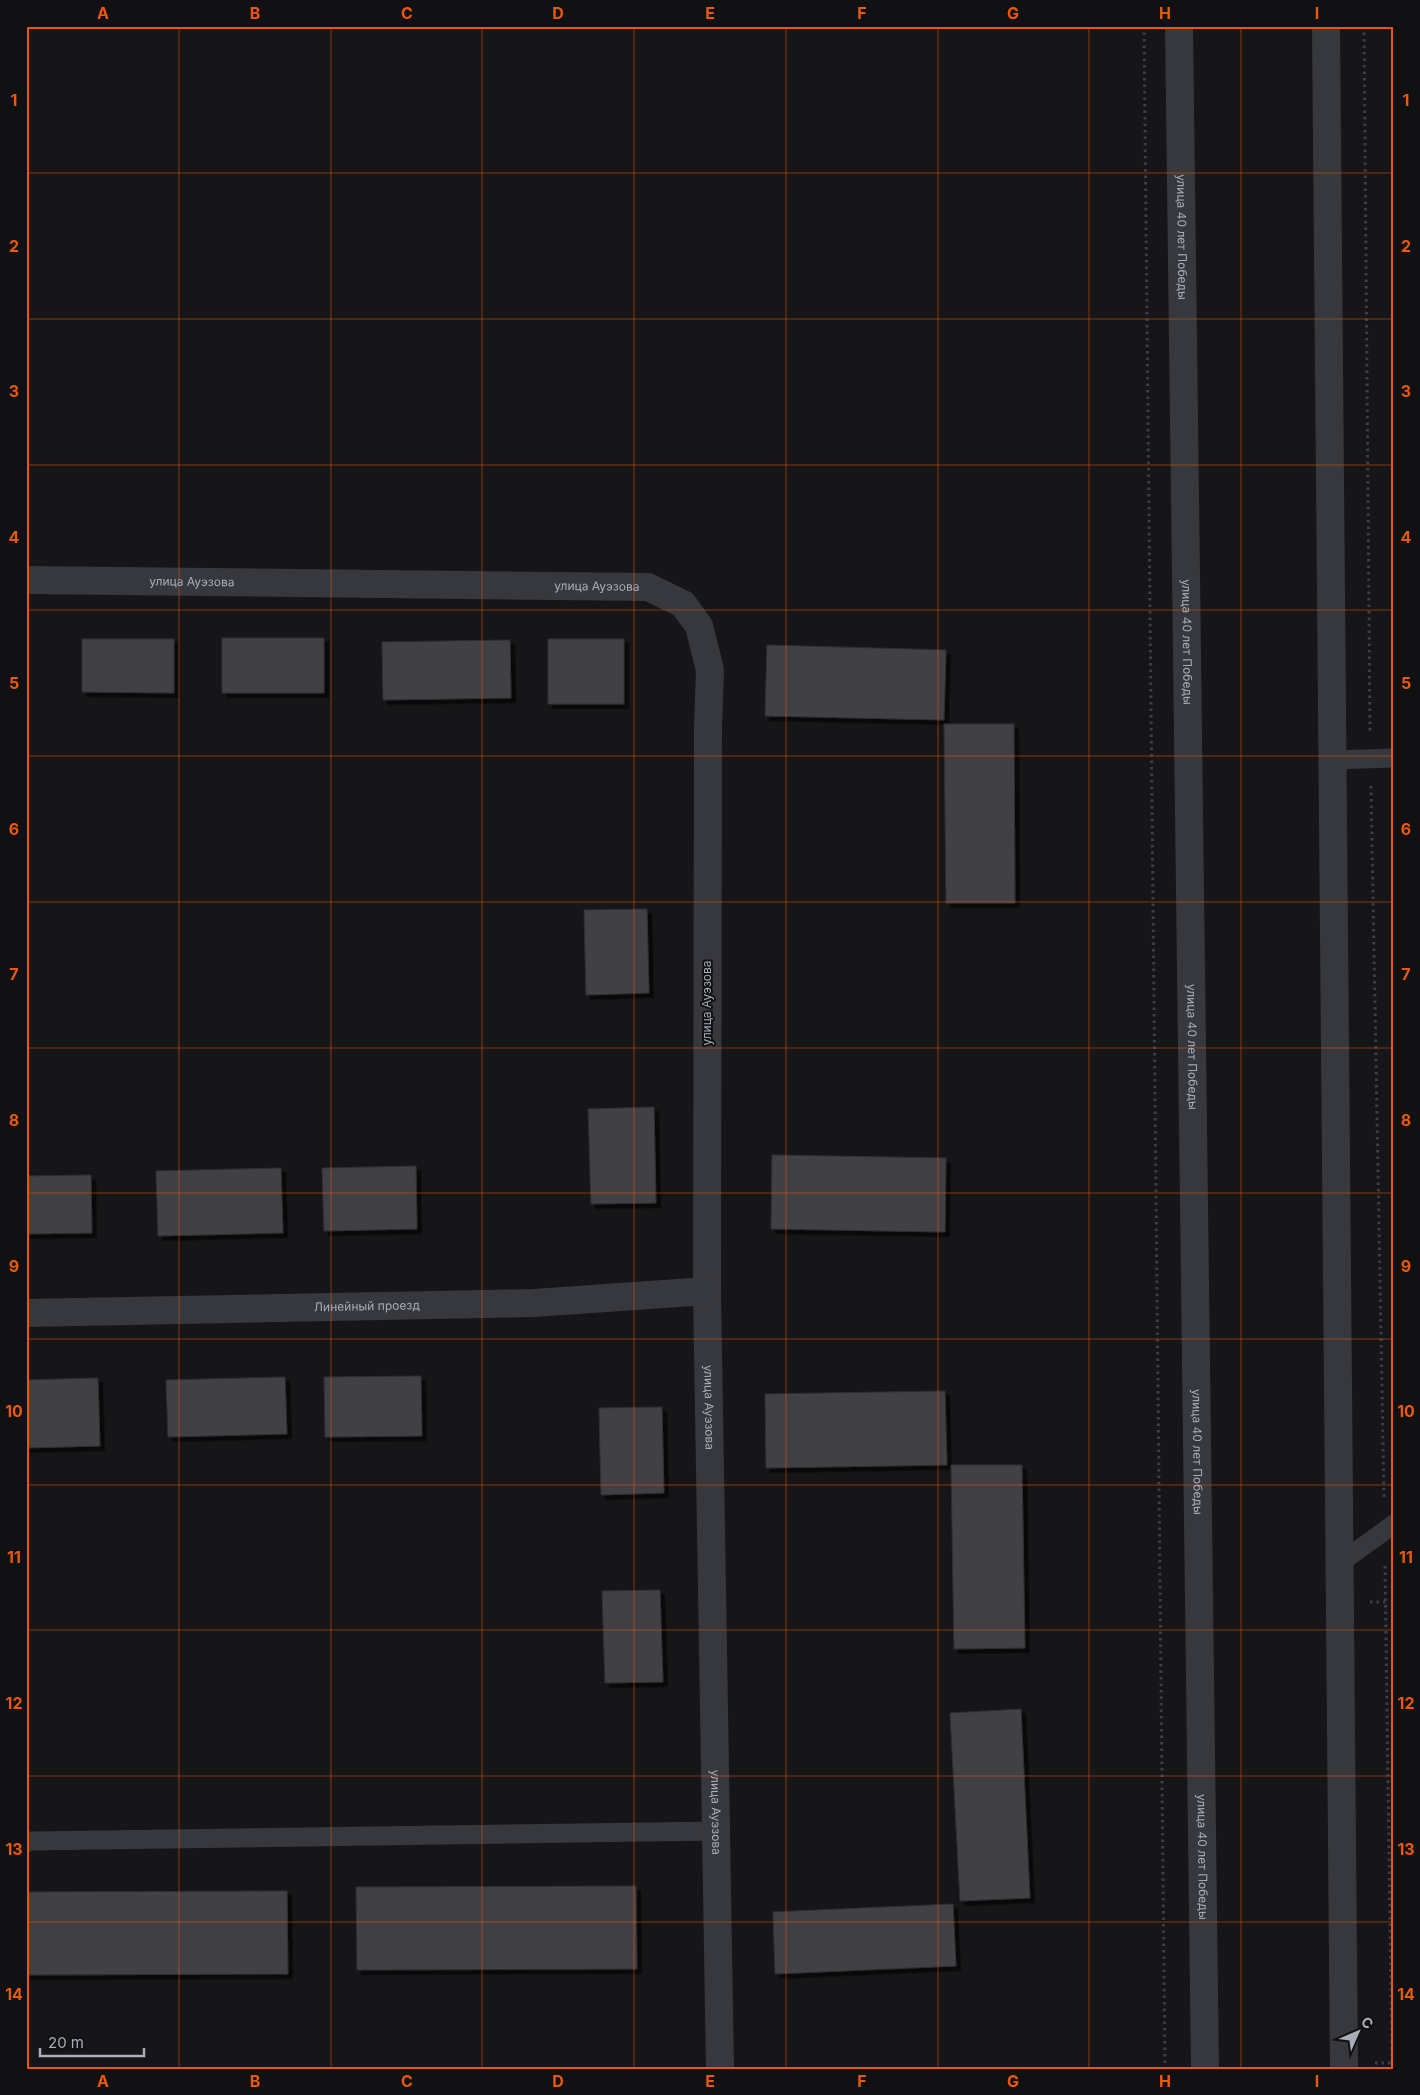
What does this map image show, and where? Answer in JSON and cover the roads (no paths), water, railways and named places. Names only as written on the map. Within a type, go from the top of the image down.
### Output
[{"type":"street","name":"улица 40 лет Победы","points":[[1179,26],[1205,2069]]},
{"type":"street","points":[[1326,26],[1344,2069]]},
{"type":"street","name":"улица Ауэзова","points":[[26,580],[606,585],[648,587],[683,604],[699,626],[710,670],[708,728],[707,1291],[720,2069]]},
{"type":"street","name":"Линейный проезд","points":[[26,1313],[534,1303],[707,1291]]},
{"type":"lane","points":[[1333,760],[1394,758]]},
{"type":"lane","points":[[1340,1563],[1389,1527]]},
{"type":"lane","points":[[26,1843],[31,1841],[716,1832]]}]
